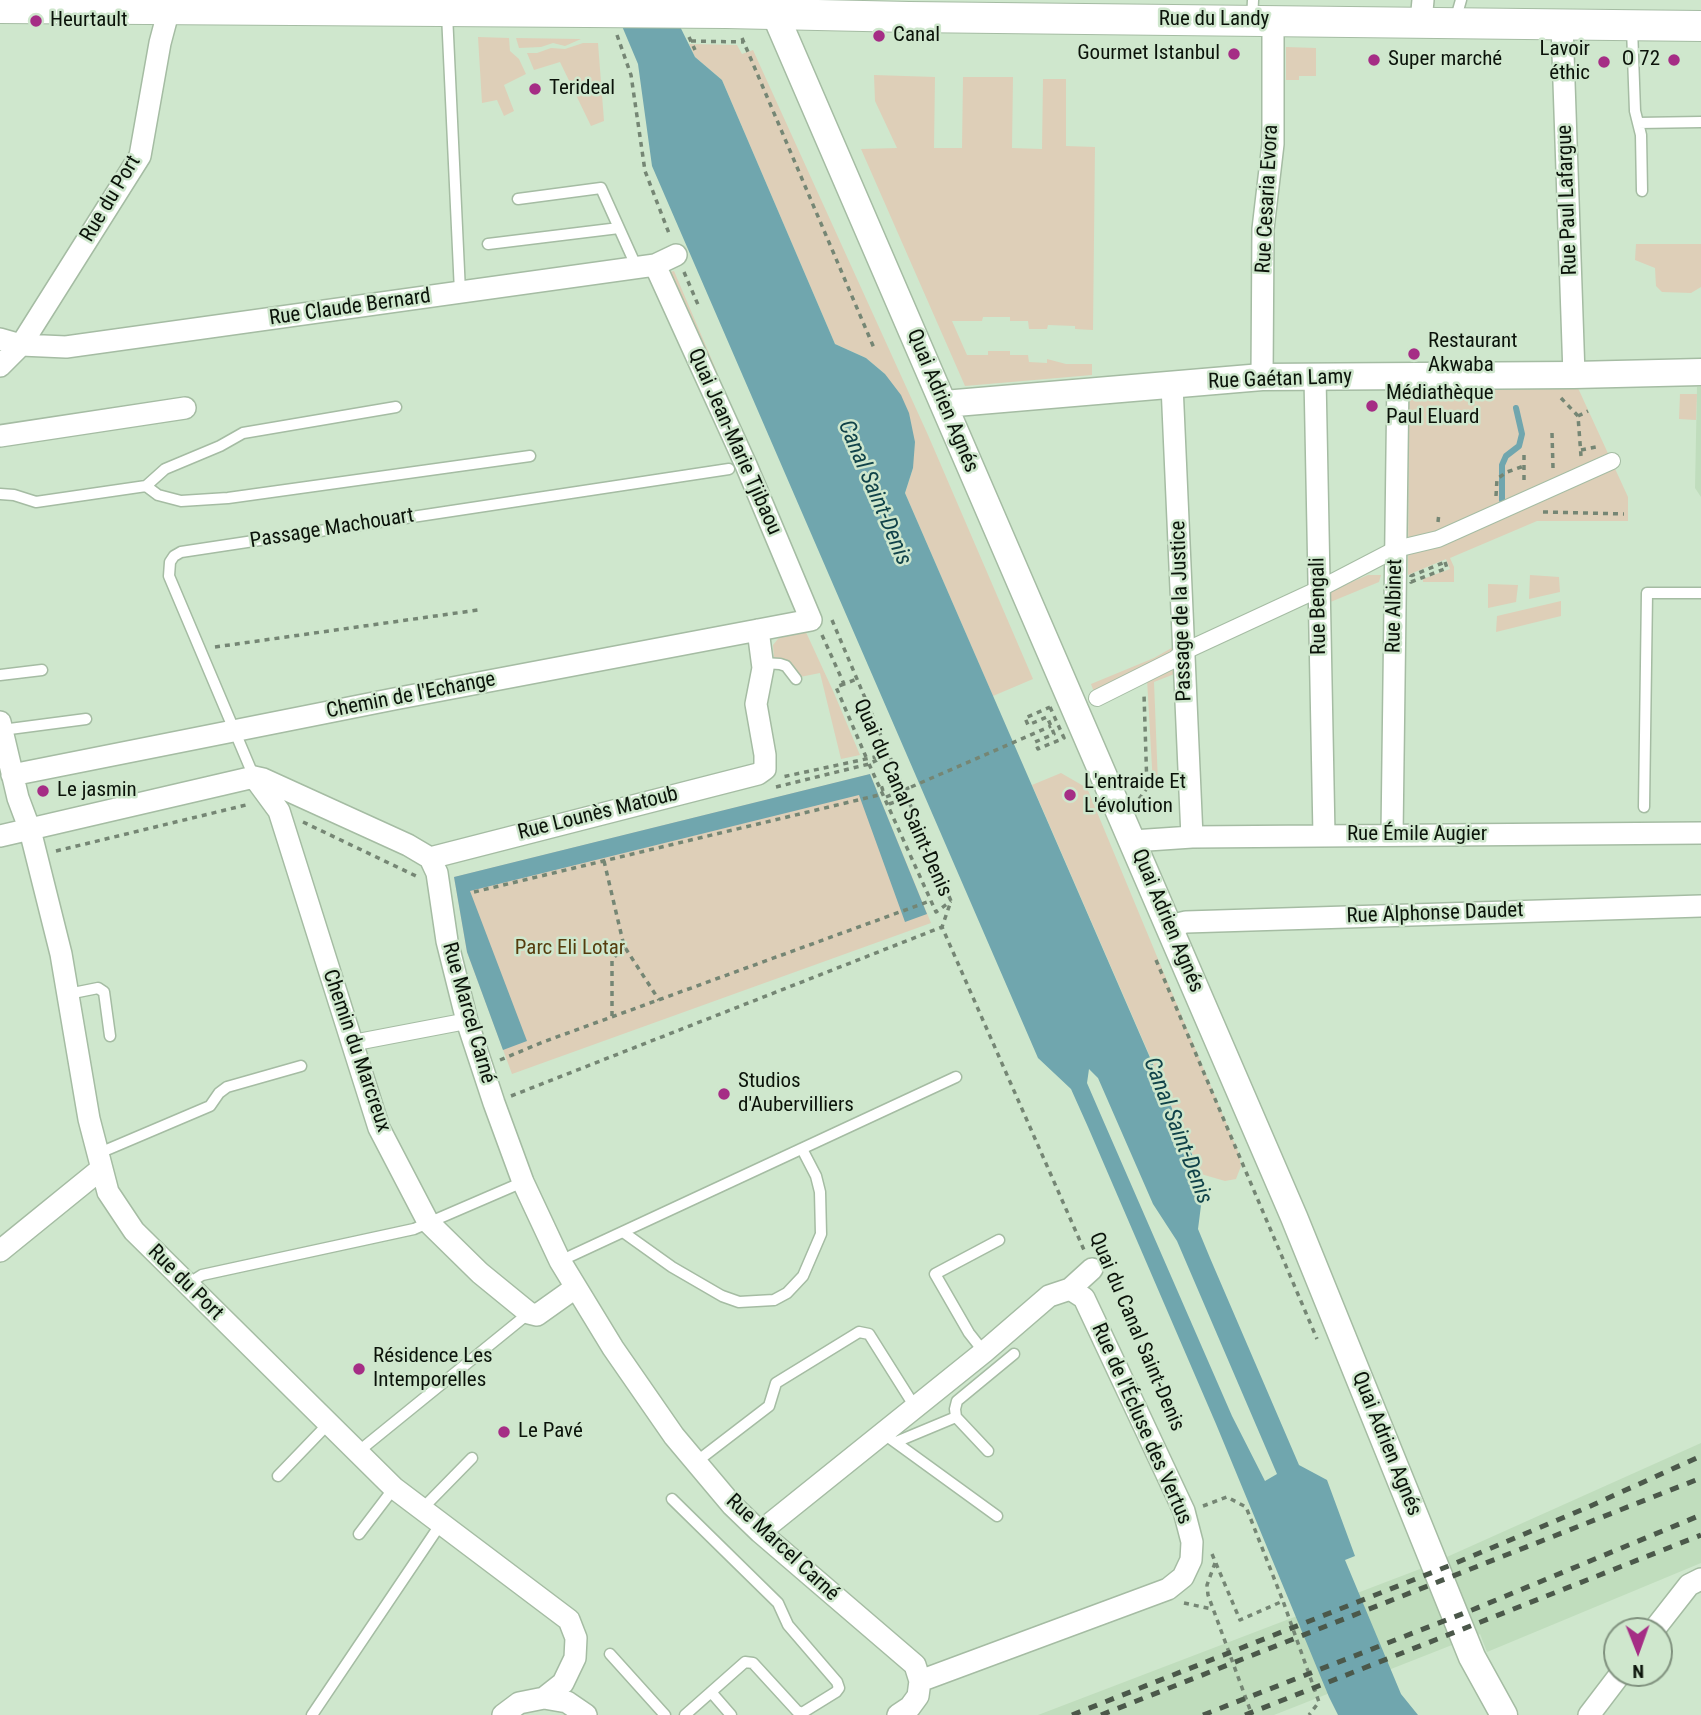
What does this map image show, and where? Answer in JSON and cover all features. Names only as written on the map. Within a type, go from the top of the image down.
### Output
[{"type":"main road","points":[[0,8],[170,5],[447,11]]},
{"type":"main road","name":"Rue du Landy","points":[[447,11],[587,12],[733,24],[772,7],[909,18],[1458,11],[1562,24],[1701,26]]},
{"type":"street","name":"Rue du Port","points":[[0,366],[10,342],[139,156],[160,43],[170,5]]},
{"type":"street","name":"Quai Adrien Agnés","points":[[772,7],[1294,1216],[1472,1657],[1504,1715]]},
{"type":"street","name":"Rue Cesaria Evora","points":[[1259,13],[1273,144],[1263,229],[1262,377]]},
{"type":"street","name":"Rue Paul Lafargue","points":[[1562,24],[1567,386]]},
{"type":"street","name":"Rue Claude Bernard","points":[[10,342],[66,347],[646,266],[676,255]]},
{"type":"street","name":"Quai Jean-Marie Tjibaou","points":[[646,266],[746,465],[811,620]]},
{"type":"street","name":"Rue Gaétan Lamy","points":[[944,404],[1262,377],[1398,376],[1567,386],[1701,372]]},
{"type":"street","name":"Rue Albinet","points":[[1392,835],[1398,376]]},
{"type":"street","name":"Rue Bengali","points":[[1315,377],[1324,835]]},
{"type":"street","name":"Passage de la Justice","points":[[1172,385],[1192,837]]},
{"type":"street","points":[[0,436],[185,408]]},
{"type":"street","points":[[1097,698],[1175,659],[1183,652],[1319,589],[1396,549],[1438,539],[1612,461]]},
{"type":"street","name":"Chemin de l'Echange","points":[[12,775],[811,620]]},
{"type":"street","points":[[758,630],[763,663],[756,704],[765,769]]},
{"type":"street","name":"Rue du Port","points":[[1,726],[61,954],[89,1119],[108,1192],[134,1231],[186,1285],[394,1488],[569,1620],[576,1638],[575,1658],[563,1683],[544,1698]]},
{"type":"street","name":"Rue Lounès Matoub","points":[[434,865],[758,774],[765,769]]},
{"type":"street","points":[[0,836],[258,778],[408,845],[434,865]]},
{"type":"street","name":"Chemin du Marcreux","points":[[258,778],[279,811],[379,1128],[428,1222],[480,1273],[529,1313]]},
{"type":"street","name":"Rue Émile Augier","points":[[1128,831],[1192,837],[1701,833]]},
{"type":"street","name":"Rue Marcel Carné","points":[[434,865],[447,941],[482,1068],[523,1182],[575,1288],[674,1436],[732,1505],[915,1665],[920,1681]]},
{"type":"street","name":"Rue Alphonse Daudet","points":[[1169,926],[1186,922],[1701,906]]},
{"type":"street","points":[[352,1043],[467,1021]]},
{"type":"street","points":[[0,1251],[99,1161]]},
{"type":"street","points":[[760,1532],[890,1438],[915,1407],[1049,1296],[1070,1289],[1093,1269]]},
{"type":"street","points":[[529,1313],[537,1315],[575,1288]]},
{"type":"street","name":"Rue de l'Écluse des Vertus","points":[[1070,1289],[1084,1298],[1184,1511],[1192,1542],[1191,1560],[1183,1577],[1168,1589]]},
{"type":"street","points":[[1665,1617],[1695,1582]]},
{"type":"street","points":[[898,1715],[910,1707],[918,1696],[920,1681],[1168,1589]]},
{"type":"street","points":[[1589,1715],[1610,1687]]},
{"type":"street","points":[[503,1715],[519,1703],[544,1698],[567,1702],[586,1715]]},
{"type":"lane","points":[[447,11],[460,292]]},
{"type":"lane","points":[[1632,25],[1634,111],[1641,135],[1642,191]]},
{"type":"lane","points":[[1638,123],[1701,122]]},
{"type":"lane","points":[[518,199],[601,188],[619,228],[646,266]]},
{"type":"lane","points":[[488,244],[619,228]]},
{"type":"lane","points":[[0,494],[36,502],[145,486],[165,469],[220,446],[243,433],[396,407]]},
{"type":"lane","points":[[145,486],[158,495],[181,501],[228,498],[530,456]]},
{"type":"lane","name":"Passage Machouart","points":[[258,778],[233,732],[169,576],[170,562],[181,552],[729,469]]},
{"type":"lane","points":[[1644,807],[1647,593],[1701,593]]},
{"type":"lane","points":[[763,663],[786,666],[796,679]]},
{"type":"lane","points":[[0,675],[42,670]]},
{"type":"lane","points":[[1,726],[86,719]]},
{"type":"lane","points":[[68,994],[99,988],[104,992],[110,1036]]},
{"type":"lane","points":[[99,1161],[210,1106],[227,1087],[301,1066]]},
{"type":"lane","points":[[560,1261],[956,1077]]},
{"type":"lane","points":[[623,1232],[672,1267],[722,1296],[739,1302],[774,1300],[787,1293],[803,1276],[821,1234],[820,1192],[816,1177],[802,1149]]},
{"type":"lane","points":[[186,1285],[202,1275],[414,1229],[523,1182]]},
{"type":"lane","points":[[984,1352],[935,1274],[999,1240]]},
{"type":"lane","points":[[359,1451],[529,1313]]},
{"type":"lane","points":[[696,1462],[769,1406],[776,1382],[859,1332],[869,1334],[915,1407]]},
{"type":"lane","points":[[988,1451],[956,1417],[957,1401],[1014,1354]]},
{"type":"lane","points":[[890,1438],[956,1417]]},
{"type":"lane","points":[[278,1476],[329,1423]]},
{"type":"lane","points":[[890,1438],[997,1516]]},
{"type":"lane","points":[[423,1508],[472,1458]]},
{"type":"lane","points":[[359,1534],[394,1488]]},
{"type":"lane","points":[[672,1499],[778,1603],[788,1625],[837,1682],[839,1688],[802,1713],[797,1712],[753,1663],[744,1662],[685,1715]]},
{"type":"lane","points":[[313,1715],[442,1522]]},
{"type":"lane","points":[[610,1654],[665,1715]]},
{"type":"lane","points":[[711,1692],[731,1715]]},
{"type":"path","points":[[733,24],[744,42],[874,348]]},
{"type":"path","points":[[616,34],[631,75],[645,170],[676,255]]},
{"type":"path","points":[[691,41],[744,42]]},
{"type":"path","points":[[1567,386],[1578,416],[1581,450],[1604,445]]},
{"type":"path","points":[[1578,416],[1588,411]]},
{"type":"path","points":[[1552,433],[1553,488]]},
{"type":"path","points":[[1497,479],[1524,466]]},
{"type":"path","points":[[1539,511],[1548,514],[1624,513]]},
{"type":"path","points":[[1445,562],[1447,568],[1414,582],[1411,576],[1445,562]]},
{"type":"path","points":[[199,649],[478,610]]},
{"type":"path","points":[[811,620],[817,625],[844,684]]},
{"type":"path","points":[[1128,831],[1131,817],[1147,788],[1143,674]]},
{"type":"path","name":"Quai du Canal Saint-Denis","points":[[951,901],[936,912],[836,687],[857,679],[951,901],[943,927],[1093,1269]]},
{"type":"path","points":[[1063,738],[1038,749],[1035,742],[1054,734],[1051,726],[1047,717],[1028,725],[1025,718],[1050,707],[1063,738],[1066,747]]},
{"type":"path","points":[[474,892],[884,796],[1051,726]]},
{"type":"path","points":[[765,769],[778,778],[866,757]]},
{"type":"path","points":[[900,781],[882,788],[884,796],[889,805],[908,798]]},
{"type":"path","points":[[30,830],[49,853],[252,804],[279,811],[417,877],[434,865]]},
{"type":"path","points":[[604,861],[624,946],[659,1000]]},
{"type":"path","points":[[482,1068],[543,1042],[930,901]]},
{"type":"path","points":[[494,1103],[943,927]]},
{"type":"path","points":[[612,1017],[612,960],[624,946]]},
{"type":"path","points":[[1151,948],[1320,1346]]},
{"type":"path","points":[[1195,1510],[1227,1497],[1246,1507],[1319,1702],[1309,1715]]},
{"type":"path","points":[[1211,1552],[1240,1620],[1283,1601]]},
{"type":"path","points":[[1215,1563],[1208,1585],[1212,1609],[1252,1715]]},
{"type":"path","points":[[1168,1589],[1172,1600],[1212,1609]]},
{"type":"shaded area","points":[[1697,387],[1701,387],[1701,497],[1695,488]]},
{"type":"shaded area","points":[[1701,1443],[1701,1563],[1487,1652],[1480,1634],[1274,1715],[1038,1715],[1420,1569]]},
{"type":"green space","points":[[478,37],[509,38],[510,51],[519,59],[526,74],[504,85],[514,111],[504,116],[497,100],[482,103]]},
{"type":"green space","points":[[516,38],[581,39],[565,46],[553,43],[541,47],[519,48]]},
{"type":"green space","points":[[583,43],[598,43],[604,121],[591,126],[560,62],[534,70],[527,53],[551,48],[565,49]]},
{"type":"green space","points":[[689,44],[737,45],[742,54],[753,50],[928,435],[1033,679],[993,696],[905,493],[913,468],[885,374],[866,358],[835,344],[722,80],[695,57]]},
{"type":"green space","points":[[1286,47],[1316,48],[1316,76],[1299,76],[1299,80],[1286,80]]},
{"type":"green space","points":[[874,75],[935,77],[934,148],[962,148],[963,77],[1013,77],[1012,148],[1042,149],[1043,79],[1066,79],[1066,146],[1095,147],[1093,330],[1048,325],[1047,329],[1029,329],[1028,321],[1010,321],[1010,317],[952,321],[967,355],[1010,351],[1010,355],[1028,355],[1029,362],[1047,363],[1047,359],[1066,364],[1092,364],[1092,375],[965,386],[861,149],[897,148],[875,101]]},
{"type":"green space","points":[[1636,244],[1701,244],[1701,287],[1691,293],[1662,292],[1656,286],[1655,268],[1635,260]]},
{"type":"green space","points":[[674,271],[717,372],[710,375],[666,273]]},
{"type":"green space","points":[[1463,388],[1578,388],[1628,497],[1628,521],[1537,521],[1450,558],[1454,567],[1454,582],[1423,582],[1423,579],[1450,569],[1446,559],[1408,575],[1409,393],[1462,393]]},
{"type":"green space","points":[[1680,394],[1697,394],[1696,420],[1679,419]]},
{"type":"green space","points":[[1368,575],[1381,575],[1379,582],[1328,603],[1328,592]]},
{"type":"green space","points":[[1530,575],[1559,577],[1560,592],[1529,599]]},
{"type":"green space","points":[[1488,584],[1518,585],[1516,602],[1488,608]]},
{"type":"green space","points":[[1561,601],[1561,616],[1496,632],[1497,616]]},
{"type":"green space","points":[[805,630],[860,755],[841,759],[820,673],[800,677],[789,662],[774,658],[773,645],[782,634]]},
{"type":"green space","points":[[1175,646],[1175,655],[1094,692],[1091,684],[1154,658]]},
{"type":"green space","points":[[1176,667],[1177,673],[1154,682],[1158,784],[1153,785],[1147,679]]},
{"type":"green space","points":[[1061,773],[1087,788],[1239,1154],[1241,1166],[1236,1179],[1225,1181],[1201,1174],[1032,785]]},
{"type":"green space","name":"Parc Eli Lotar","points":[[870,774],[931,923],[512,1074],[467,952],[454,877]]},
{"type":"water","name":"Canal Saint-Denis","points":[[611,0],[667,0],[695,57],[722,80],[835,344],[866,358],[885,374],[901,395],[909,413],[915,442],[913,468],[905,493],[1204,1182],[1198,1229],[1210,1258],[1299,1465],[1327,1480],[1355,1556],[1345,1560],[1401,1694],[1418,1715],[1338,1715],[1329,1697],[1216,1424],[1088,1127],[1071,1089],[1038,1058],[652,166],[638,64]],"holes":[[[1089,1069],[1098,1078],[1153,1204],[1177,1241],[1277,1474],[1265,1481],[1232,1416],[1087,1083]]]},
{"type":"water","points":[[870,774],[927,914],[905,922],[859,795],[470,891],[527,1041],[503,1050],[467,952],[454,877]]},
{"type":"waterway","points":[[1502,500],[1502,465],[1506,456],[1519,446],[1522,434],[1516,408]]},
{"type":"railway","points":[[1072,1715],[1451,1565],[1701,1456]]},
{"type":"railway","points":[[1101,1715],[1701,1478]]},
{"type":"railway","points":[[1203,1715],[1472,1610],[1701,1515]]},
{"type":"railway","points":[[1245,1715],[1701,1535]]},
{"type":"place","name":"Heurtault","points":[[36,21]]},
{"type":"place","name":"Canal","points":[[879,36]]},
{"type":"place","name":"Gourmet Istanbul","points":[[1234,54]]},
{"type":"place","name":"Super marché","points":[[1374,60]]},
{"type":"place","name":"O 72","points":[[1674,60]]},
{"type":"place","name":"Lavoir éthic","points":[[1604,62]]},
{"type":"place","name":"Terideal","points":[[535,89]]},
{"type":"place","name":"Restaurant Akwaba","points":[[1414,354]]},
{"type":"place","name":"Médiathèque Paul Eluard","points":[[1372,406]]},
{"type":"place","name":"Le jasmin","points":[[43,791]]},
{"type":"place","name":"L'entraide Et L'évolution","points":[[1070,795]]},
{"type":"place","name":"Studios d'Aubervilliers","points":[[724,1094]]},
{"type":"place","name":"Résidence Les Intemporelles","points":[[359,1369]]},
{"type":"place","name":"Le Pavé","points":[[504,1432]]}]
